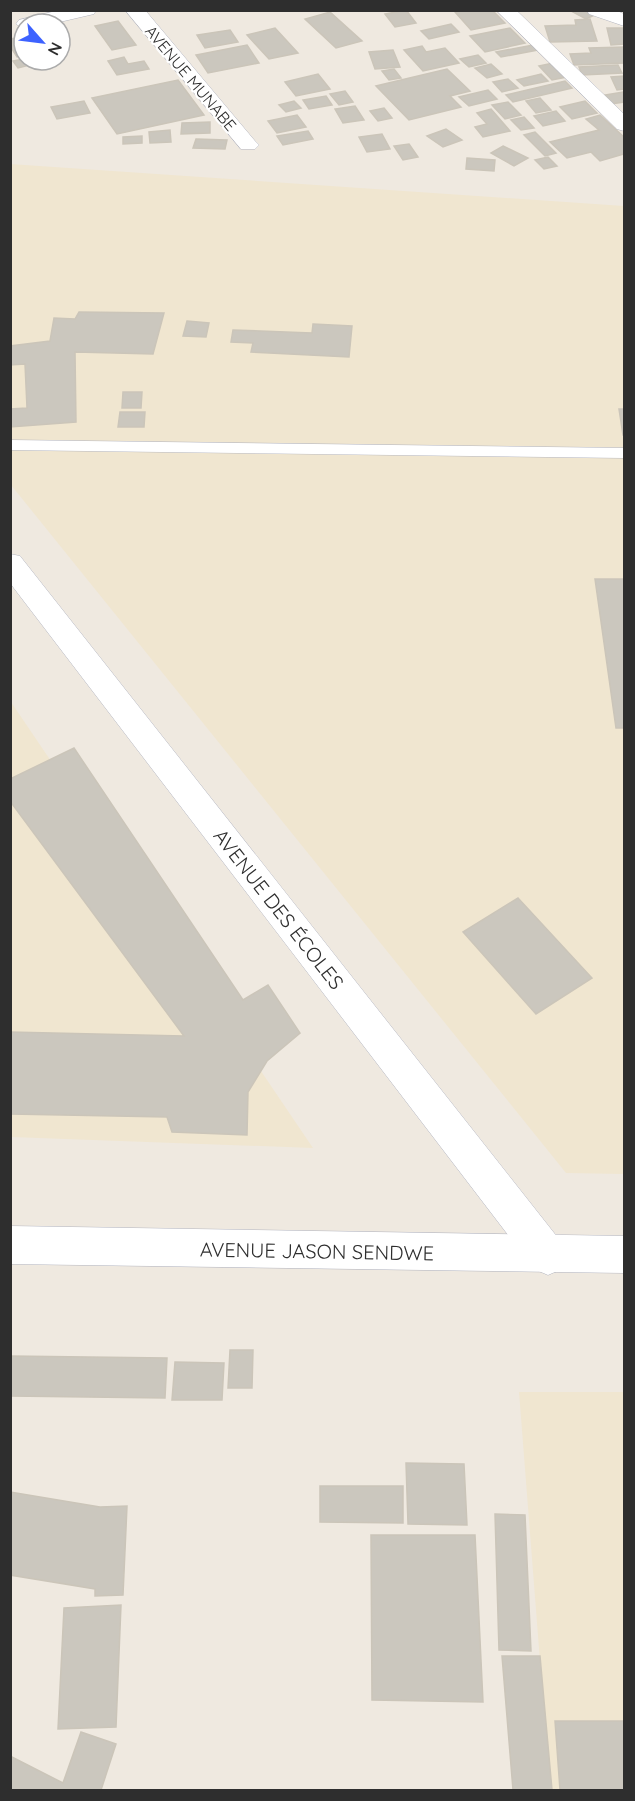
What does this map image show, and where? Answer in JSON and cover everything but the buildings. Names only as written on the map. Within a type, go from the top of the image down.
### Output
[{"type":"street","points":[[72,13],[87,10]]},
{"type":"street","name":"AVENUE MUNABE","points":[[134,10],[248,145]]},
{"type":"street","points":[[505,10],[624,125]]},
{"type":"street","points":[[596,10],[624,20]]},
{"type":"street","name":"AVENUE DES ÉCOLES","points":[[10,563],[548,1256]]},
{"type":"street","name":"AVENUE JASON SENDWE","points":[[10,1245],[548,1256],[624,1255]]},
{"type":"lane","points":[[10,445],[624,453]]},
{"type":"shaded area","points":[[10,164],[624,206],[624,1174],[566,1173],[11,485]]},
{"type":"shaded area","points":[[11,702],[313,1148],[11,1137]]},
{"type":"shaded area","points":[[519,1392],[624,1392],[624,1790],[550,1790]]}]
